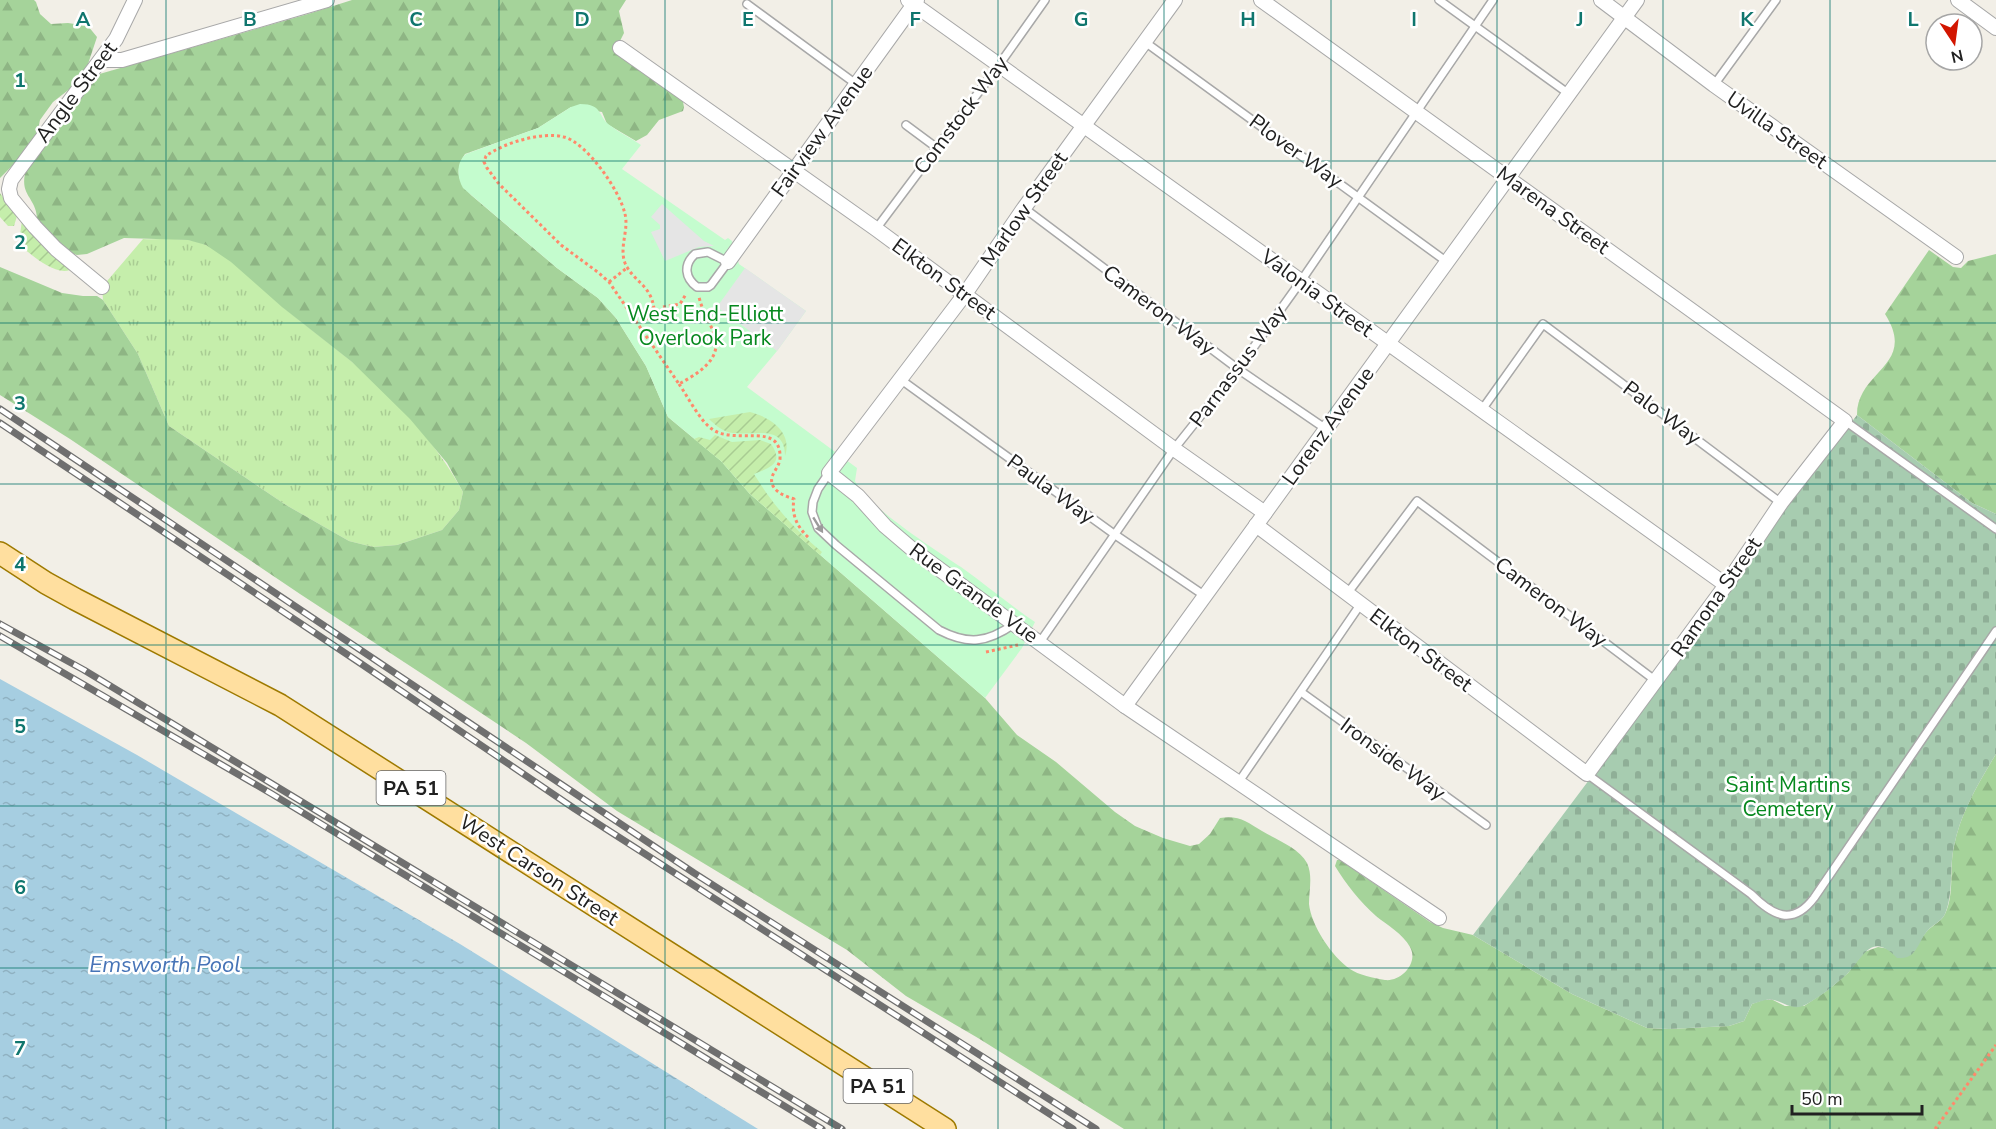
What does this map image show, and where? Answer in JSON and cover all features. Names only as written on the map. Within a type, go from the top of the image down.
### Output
[{"type":"main road","name":"West Carson Street","points":[[0,553],[75,599],[280,705],[945,1129]]},
{"type":"street","name":"Angle Street","points":[[102,286],[56,249],[11,198],[9,189],[11,180],[116,39],[135,0]]},
{"type":"street","points":[[101,60],[122,60],[327,0]]},
{"type":"street","name":"Marlow Street","points":[[829,473],[965,294],[1082,126],[1175,0]]},
{"type":"street","name":"Marena Street","points":[[1261,0],[1845,421]]},
{"type":"street","name":"Uvilla Street","points":[[1601,0],[1714,86],[1956,257]]},
{"type":"street","name":"Lorenz Avenue","points":[[1125,706],[1637,0]]},
{"type":"street","points":[[1958,0],[1996,27]]},
{"type":"street","name":"Valonia Street","points":[[913,2],[1082,126],[1726,585]]},
{"type":"street","name":"Fairview Avenue","points":[[728,262],[857,84],[913,2]]},
{"type":"street","name":"Elkton Street","points":[[620,48],[876,229],[1174,449],[1265,513]]},
{"type":"street","name":"Ramona Street","points":[[1587,774],[1726,585],[1781,503],[1845,421]]},
{"type":"street","name":"Rue Grande Vue","points":[[829,473],[858,496],[885,526],[912,549],[1125,706],[1238,783]]},
{"type":"street","name":"Elkton Street","points":[[1256,525],[1587,774]]},
{"type":"street","points":[[1238,783],[1439,918]]},
{"type":"lane","name":"Comstock Way","points":[[876,229],[1045,0]]},
{"type":"lane","points":[[1439,0],[1569,94]]},
{"type":"lane","name":"Parnassus Way","points":[[1040,642],[1174,449],[1238,369],[1301,281],[1493,0]]},
{"type":"lane","points":[[1714,86],[1776,0]]},
{"type":"lane","points":[[747,4],[857,84]]},
{"type":"lane","name":"Plover Way","points":[[1145,42],[1447,262]]},
{"type":"lane","points":[[906,125],[937,148]]},
{"type":"lane","name":"Cameron Way","points":[[1024,208],[1238,369],[1326,429]]},
{"type":"lane","points":[[708,252],[728,262],[708,288],[698,287],[689,279],[686,267],[695,254],[708,252]]},
{"type":"lane","name":"Palo Way","points":[[1481,411],[1543,324],[1781,503]]},
{"type":"lane","name":"Paula Way","points":[[900,379],[1114,534],[1205,596]]},
{"type":"lane","points":[[1845,421],[1996,529]]},
{"type":"lane","points":[[829,473],[818,489],[813,502],[812,513],[818,528],[836,546],[930,623],[953,637],[980,640],[1002,633],[1014,624]]},
{"type":"lane","name":"Cameron Way","points":[[1347,594],[1417,501],[1656,681]]},
{"type":"lane","points":[[1238,783],[1360,604]]},
{"type":"lane","points":[[1587,774],[1751,894],[1767,910],[1776,914],[1793,914],[1808,905],[1814,898],[1996,631]]},
{"type":"lane","name":"Ironside Way","points":[[1301,692],[1486,825]]},
{"type":"path","points":[[654,309],[645,286],[628,267],[623,248],[625,213],[619,196],[599,167],[576,143],[566,137],[551,135],[534,137],[502,147],[486,156],[484,162],[499,184],[561,245],[609,282],[713,430],[732,437],[764,436],[773,440],[781,454],[772,477],[772,485],[779,493],[794,499],[793,509]]},
{"type":"path","points":[[609,282],[628,267]]},
{"type":"path","points":[[663,307],[680,304],[686,294]]},
{"type":"path","points":[[679,384],[695,375],[709,363],[716,349],[715,336],[699,300]]},
{"type":"path","points":[[646,320],[649,313]]},
{"type":"path","points":[[1935,1129],[1996,1045]]},
{"type":"green space","points":[[0,0],[34,0],[40,14],[51,24],[68,23],[88,26],[97,37],[88,64],[76,84],[53,102],[40,120],[37,134],[23,155],[0,178]]},
{"type":"green space","points":[[352,0],[626,0],[619,11],[624,33],[615,51],[682,97],[683,111],[659,120],[647,135],[636,141],[607,124],[602,112],[571,107],[538,128],[465,154],[459,166],[460,181],[471,195],[557,268],[598,298],[616,318],[646,366],[668,417],[721,461],[750,494],[985,698],[1017,735],[1056,762],[1115,812],[1135,826],[1163,838],[1190,846],[1199,844],[1210,834],[1220,818],[1238,818],[1299,853],[1309,868],[1309,904],[1318,931],[1336,957],[1357,973],[1385,980],[1397,978],[1410,965],[1412,953],[1403,938],[1364,905],[1335,866],[1337,860],[1430,922],[1443,928],[1473,935],[1572,994],[1647,1028],[1729,1026],[1744,1021],[1752,1004],[1763,1000],[1773,1000],[1785,1006],[1804,1006],[1848,973],[1864,952],[1878,947],[1913,953],[1926,932],[1944,916],[1950,898],[1953,854],[1957,834],[1971,798],[1996,754],[1996,1129],[1124,1129],[906,996],[847,950],[617,811],[526,743],[70,439],[0,395],[0,267],[62,293],[97,296],[103,300],[138,354],[169,426],[286,505],[349,541],[373,547],[397,545],[442,530],[459,510],[463,492],[447,463],[410,419],[352,362],[282,307],[231,262],[206,245],[188,240],[124,238],[87,254],[77,255],[67,252],[37,224],[35,207],[24,184],[28,164],[96,75]]},
{"type":"green space","name":"West End-Elliott Overlook Park","points":[[580,104],[593,106],[618,131],[641,145],[622,169],[725,240],[728,238],[732,241],[739,264],[806,311],[747,387],[857,468],[855,481],[861,491],[886,514],[1035,622],[1022,648],[985,698],[750,494],[721,461],[668,417],[646,366],[616,318],[598,298],[557,268],[463,188],[458,170],[460,161],[466,154],[538,128],[571,107]]},
{"type":"green space","points":[[0,193],[17,216],[14,226],[8,226],[0,217]]},
{"type":"green space","points":[[22,220],[70,270],[52,268],[24,249],[20,235]]},
{"type":"green space","points":[[143,239],[191,240],[215,250],[383,390],[427,438],[463,492],[459,510],[442,530],[397,545],[373,547],[349,541],[286,505],[169,426],[138,354],[103,300],[102,287]]},
{"type":"green space","points":[[1929,250],[1953,267],[1961,268],[1968,261],[1996,254],[1996,514],[1972,503],[1857,415],[1860,400],[1866,388],[1891,357],[1895,345],[1893,331],[1885,314]]},
{"type":"green space","points":[[750,412],[772,422],[783,433],[787,447],[785,456],[779,438],[773,435],[728,432],[709,419]]},
{"type":"green space","name":"Saint Martins Cemetery","points":[[1857,415],[1972,503],[1996,514],[1996,754],[1971,798],[1957,834],[1948,906],[1944,916],[1931,927],[1910,955],[1897,958],[1881,947],[1869,949],[1838,982],[1822,995],[1801,1007],[1766,1000],[1752,1004],[1744,1021],[1729,1026],[1647,1028],[1572,994],[1473,935],[1601,764],[1757,546]]},
{"type":"green space","points":[[715,435],[732,442],[760,440],[771,444],[775,451],[776,461],[770,467],[754,474],[785,516],[822,552],[820,555],[750,494],[721,461],[694,439],[699,437],[710,440]]},
{"type":"shaded area","points":[[662,204],[704,241],[714,246],[699,247],[665,261],[651,232],[660,229],[660,225],[651,217]]},
{"type":"shaded area","points":[[745,268],[806,311],[777,351],[717,307]]},
{"type":"water","name":"Emsworth Pool","points":[[0,679],[137,755],[460,944],[758,1129],[0,1129]]},
{"type":"railway","points":[[0,409],[694,873],[1096,1129]]},
{"type":"railway","points":[[0,423],[575,809],[1073,1129]]},
{"type":"railway","points":[[0,624],[84,670],[842,1129]]},
{"type":"railway","points":[[0,636],[272,794],[822,1129]]}]
